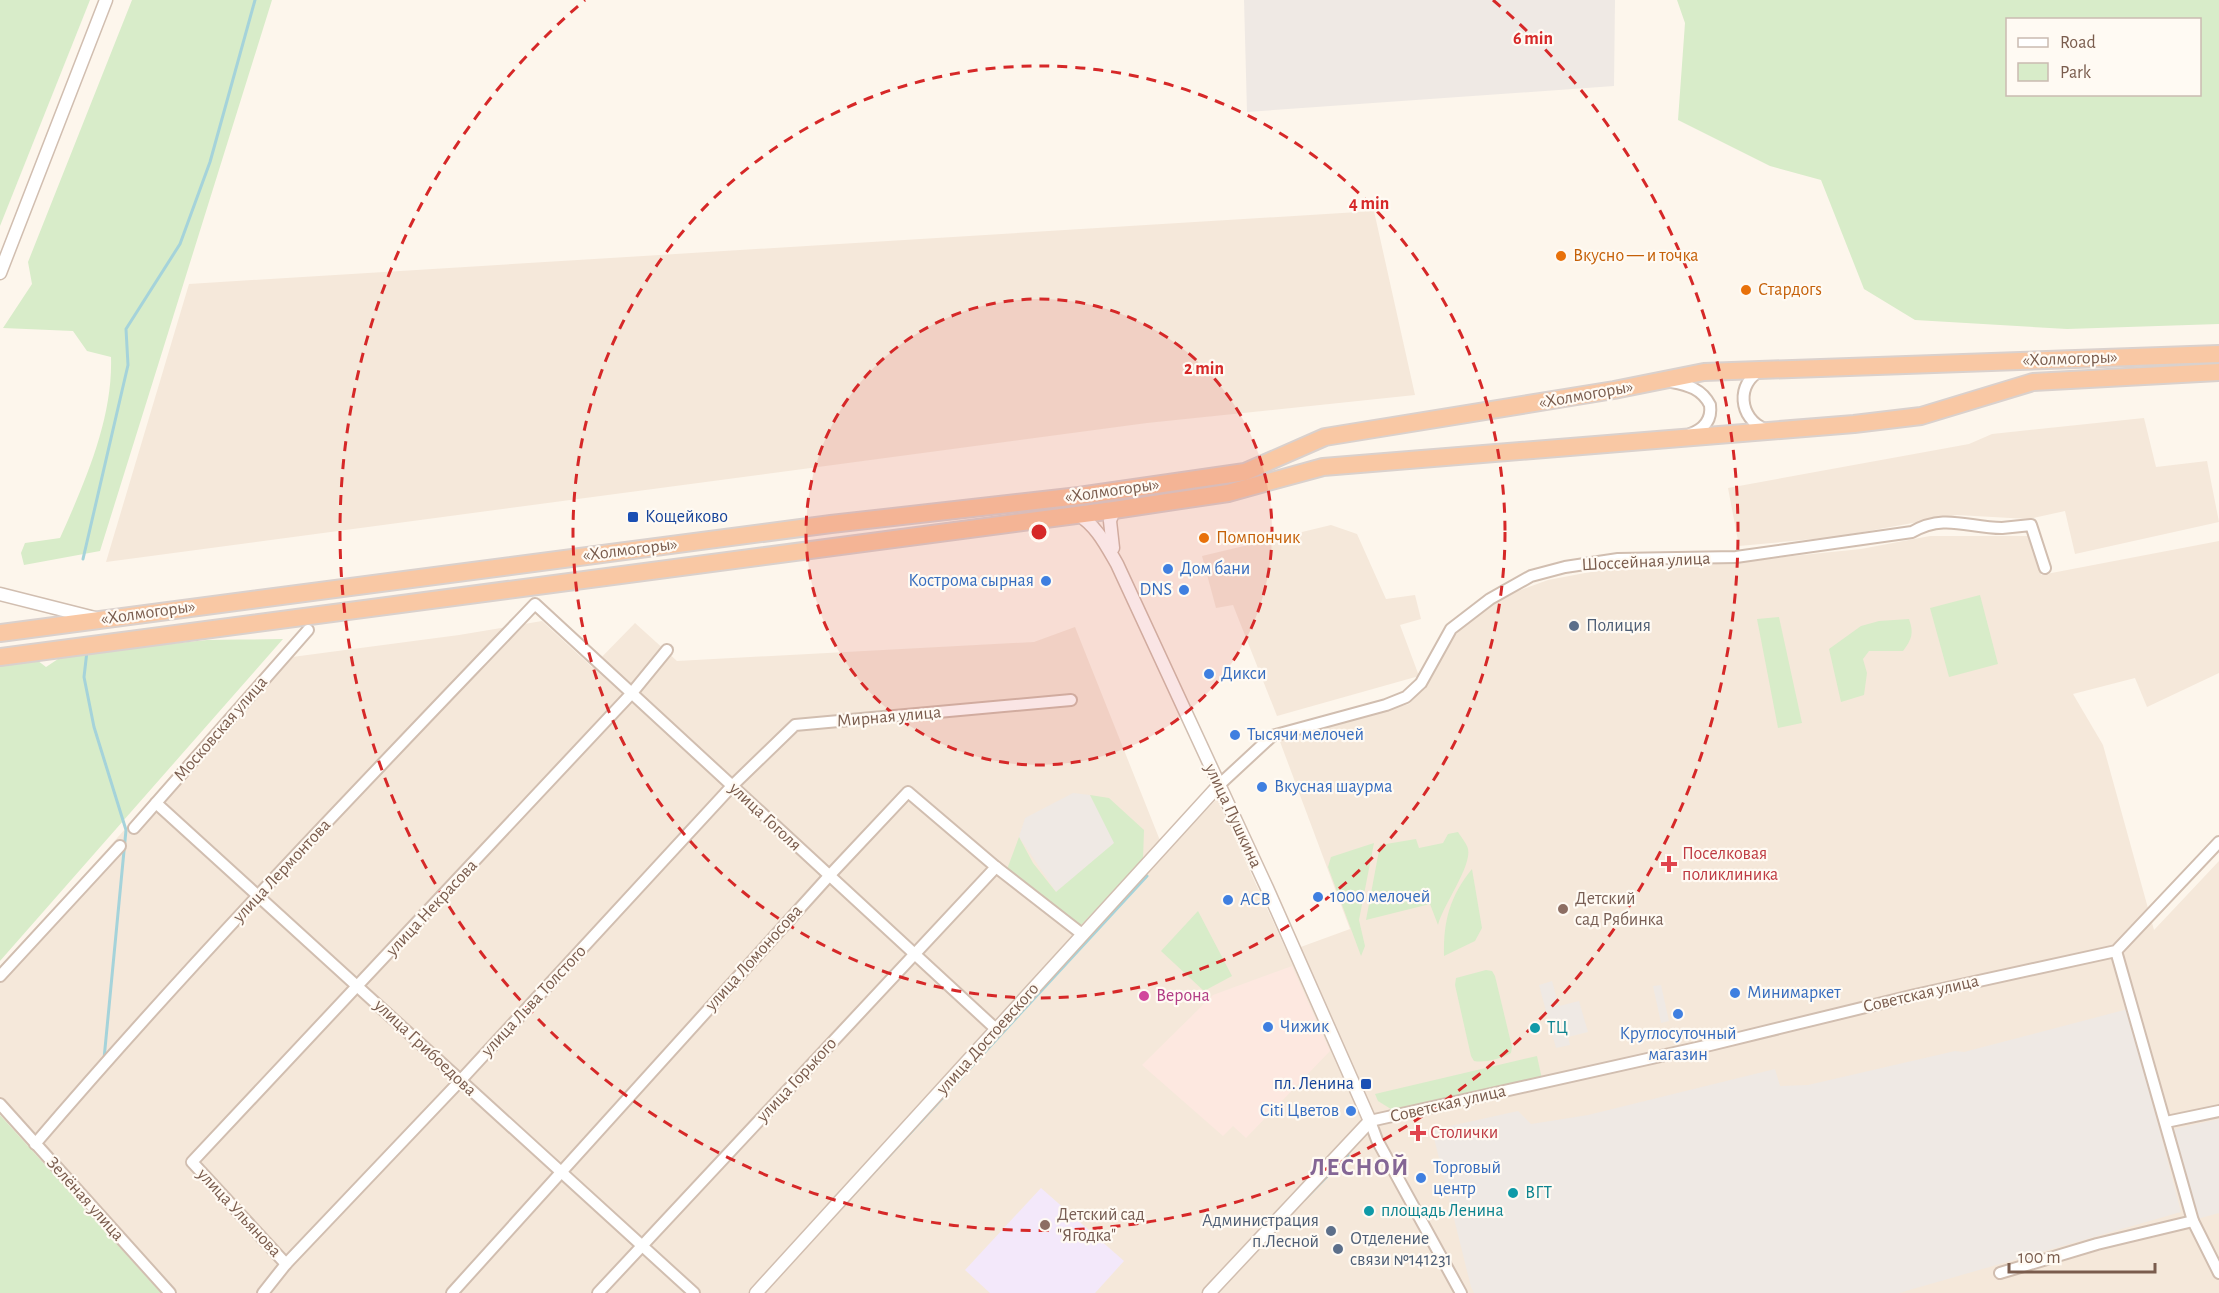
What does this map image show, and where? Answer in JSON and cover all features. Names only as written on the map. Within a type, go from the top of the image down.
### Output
[{"type":"highway","name":"«Холмогоры»","points":[[0,633],[831,524],[1078,496],[1245,472],[1325,437],[1401,427],[1665,381],[1704,372],[2219,354]]},
{"type":"highway","name":"«Холмогоры»","points":[[0,657],[1114,510],[1228,492],[1323,467],[1777,431],[1921,416],[2033,382],[2219,372]]},
{"type":"street","points":[[0,273],[106,0]]},
{"type":"street","points":[[1771,368],[1758,372],[1748,382],[1743,402],[1752,421],[1763,429],[1777,431]]},
{"type":"street","points":[[1665,381],[1694,388],[1702,393],[1710,405],[1709,419],[1704,426],[1695,433],[1675,439]]},
{"type":"street","points":[[1114,510],[1110,521],[1110,537],[1117,564]]},
{"type":"street","points":[[1077,514],[1086,519],[1103,538],[1117,564]]},
{"type":"street","name":"Шоссейная улица","points":[[1219,785],[1272,736],[1386,705],[1406,697],[1421,683],[1451,629],[1490,598],[1531,576],[1565,567],[1618,559],[1736,557],[1912,532],[1921,527],[1951,521],[2000,528],[2031,525],[2045,568]]},
{"type":"street","name":"улица Пушкина","points":[[1117,564],[1219,785],[1377,1140],[1461,1293]]},
{"type":"street","points":[[0,594],[99,619]]},
{"type":"street","name":"улица Гоголя","points":[[535,603],[997,1030]]},
{"type":"street","name":"улица Лермонтова","points":[[35,1144],[106,1061],[257,896],[535,603]]},
{"type":"street","name":"Московская улица","points":[[135,828],[308,630]]},
{"type":"street","name":"улица Некрасова","points":[[192,1162],[631,694],[667,650]]},
{"type":"street","name":"Мирная улица","points":[[732,786],[795,725],[1071,700]]},
{"type":"street","name":"улица Достоевского","points":[[756,1293],[1219,785]]},
{"type":"street","name":"улица Льва Толстого","points":[[263,1293],[286,1264],[460,1081],[732,786]]},
{"type":"street","name":"улица Ломоносова","points":[[452,1293],[829,876],[908,792],[996,867],[1082,934]]},
{"type":"street","name":"улица Грибоедова","points":[[156,802],[694,1293]]},
{"type":"street","points":[[2219,842],[2116,951],[2193,1221],[2219,1273]]},
{"type":"street","points":[[0,976],[120,846]]},
{"type":"street","name":"улица Горького","points":[[598,1293],[996,867]]},
{"type":"street","name":"Советская улица","points":[[1370,1121],[1710,1045],[1915,994],[2116,951]]},
{"type":"street","name":"Зелёная улица","points":[[0,1104],[170,1293]]},
{"type":"street","points":[[2166,1122],[2219,1111]]},
{"type":"street","points":[[1209,1293],[1370,1121]]},
{"type":"street","name":"улица Ульянова","points":[[192,1162],[286,1264]]},
{"type":"street","points":[[2000,1273],[2097,1244],[2193,1221]]},
{"type":"shaded area","points":[[1244,0],[1615,0],[1614,86],[1247,112]]},
{"type":"shaded area","name":"Кощейково","points":[[1374,211],[1415,395],[1147,423],[106,562],[189,284]]},
{"type":"shaded area","points":[[2144,418],[2156,467],[2207,461],[2219,522],[2075,554],[2065,511],[2028,519],[1957,515],[1835,537],[1739,546],[1728,488],[1969,444],[1992,434]]},
{"type":"shaded area","points":[[1331,525],[1357,534],[1386,599],[1415,595],[1421,619],[1400,625],[1419,676],[1277,716],[1233,605],[1216,608],[1202,556]]},
{"type":"shaded area","points":[[1930,536],[2029,536],[2041,575],[2219,541],[2219,673],[2147,707],[2135,678],[2073,694],[2103,745],[2154,930],[2219,861],[2219,1293],[161,1293],[0,1115],[0,969],[277,659],[459,635],[542,621],[592,667],[635,623],[677,661],[1034,642],[1075,627],[1165,853],[1217,799],[1287,952],[1350,929],[1279,739],[1409,704],[1424,687],[1453,637],[1470,620],[1507,595],[1548,580],[1606,569],[1668,569],[1861,549]]},
{"type":"shaded area","points":[[1073,793],[1090,795],[1115,843],[1056,892],[1019,837],[1025,818]]},
{"type":"shaded area","points":[[1292,966],[1330,1051],[1246,1138],[1233,1126],[1223,1136],[1142,1065],[1213,995]]},
{"type":"shaded area","points":[[1552,981],[1559,1006],[1579,1001],[1588,1032],[1568,1037],[1570,1045],[1556,1048],[1539,985]]},
{"type":"shaded area","points":[[1661,985],[1669,1021],[1661,1023],[1653,986]]},
{"type":"shaded area","points":[[2128,1009],[2181,1212],[1899,1293],[1474,1293],[1471,1287],[1432,1130],[1518,1111],[1531,1124],[1588,1115],[1775,1069],[1780,1086],[1808,1085],[1955,1051],[1964,1052]]},
{"type":"shaded area","points":[[2219,1119],[2219,1213],[2197,1219],[2174,1129]]},
{"type":"shaded area","name":"Детский сад \"Ягодка\"","points":[[1041,1188],[1124,1261],[1095,1293],[990,1293],[965,1270]]},
{"type":"green space","points":[[0,0],[90,0],[0,226]]},
{"type":"green space","points":[[132,0],[272,0],[100,551],[24,565],[21,553],[25,543],[60,538],[79,495],[102,427],[107,404],[111,357],[87,351],[73,331],[3,328],[32,284],[28,262]]},
{"type":"green space","points":[[1677,0],[2219,0],[2219,324],[2067,329],[1915,320],[1864,289],[1821,180],[1770,166],[1678,120],[1685,23]]},
{"type":"green space","points":[[1980,595],[1998,664],[1949,677],[1930,608]]},
{"type":"green space","points":[[1779,617],[1802,723],[1778,728],[1757,619]]},
{"type":"green space","points":[[1909,619],[1911,636],[1903,651],[1869,651],[1863,659],[1867,673],[1864,695],[1841,702],[1829,649],[1861,626],[1879,621]]},
{"type":"green space","points":[[283,639],[0,961],[0,662],[33,657],[46,667],[64,655],[207,640]]},
{"type":"green space","points":[[1090,795],[1109,798],[1144,830],[1143,860],[1080,926],[1006,872],[1019,837],[1033,863],[1056,892],[1114,843]]},
{"type":"green space","points":[[1458,832],[1468,849],[1468,856],[1462,875],[1438,925],[1430,904],[1366,920],[1380,845],[1416,839],[1419,848],[1443,843],[1448,834]]},
{"type":"green space","points":[[1374,843],[1359,920],[1365,946],[1361,956],[1328,867],[1331,857]]},
{"type":"green space","points":[[1472,869],[1482,928],[1475,941],[1444,956],[1449,910],[1458,889]]},
{"type":"green space","points":[[1198,911],[1232,976],[1204,991],[1161,951]]},
{"type":"green space","points":[[1486,970],[1492,971],[1495,976],[1512,1047],[1511,1053],[1503,1057],[1488,1061],[1474,1061],[1455,985],[1456,978]]},
{"type":"green space","points":[[1537,1056],[1542,1079],[1394,1111],[1378,1101],[1375,1094]]},
{"type":"green space","points":[[0,1115],[161,1293],[0,1293]]},
{"type":"waterway","points":[[83,559],[128,365],[126,329],[180,244],[210,162],[255,0]]},
{"type":"waterway","points":[[87,651],[84,677],[94,727],[126,830],[104,1059]]},
{"type":"waterway","points":[[829,1221],[1147,876]]},
{"type":"waterway","points":[[1305,1199],[1348,1155]]},
{"type":"place","name":"Вкусно — и точка","points":[[1561,256]]},
{"type":"place","name":"Стардогs","points":[[1746,290]]},
{"type":"place","name":"Кощейково","points":[[633,517]]},
{"type":"place","name":"Помпончик","points":[[1204,538]]},
{"type":"place","name":"Дом бани","points":[[1168,569]]},
{"type":"place","name":"Кострома сырная","points":[[1046,581]]},
{"type":"place","name":"DNS","points":[[1184,590]]},
{"type":"place","name":"Полиция","points":[[1574,626]]},
{"type":"place","name":"Дикси","points":[[1209,674]]},
{"type":"place","name":"Тысячи мелочей","points":[[1235,735]]},
{"type":"place","name":"Вкусная шаурма","points":[[1262,787]]},
{"type":"place","name":"Поселковая поликлиника","points":[[1669,864]]},
{"type":"place","name":"1000 мелочей","points":[[1318,897]]},
{"type":"place","name":"АСВ","points":[[1228,900]]},
{"type":"place","name":"Детский сад Рябинка","points":[[1563,909]]},
{"type":"place","name":"Минимаркет","points":[[1735,993]]},
{"type":"place","name":"Верона","points":[[1144,996]]},
{"type":"place","name":"Круглосуточный магазин","points":[[1678,1014]]},
{"type":"place","name":"Чижик","points":[[1268,1027]]},
{"type":"place","name":"ТЦ","points":[[1535,1028]]},
{"type":"place","name":"пл. Ленина","points":[[1366,1084]]},
{"type":"place","name":"Citi Цветов","points":[[1351,1111]]},
{"type":"place","name":"Столички","points":[[1418,1133]]},
{"type":"place","name":"Торговый центр","points":[[1421,1178]]},
{"type":"place","name":"ВГТ","points":[[1513,1193]]},
{"type":"place","name":"площадь Ленина","points":[[1369,1211]]},
{"type":"place","name":"Детский сад \"Ягодка\"","points":[[1045,1225]]},
{"type":"place","name":"Администрация п.Лесной","points":[[1331,1231]]},
{"type":"place","name":"Отделение связи №141231","points":[[1338,1249]]},
{"type":"district","name":"ЛЕСНОЙ","points":[[1360,1168]]}]
